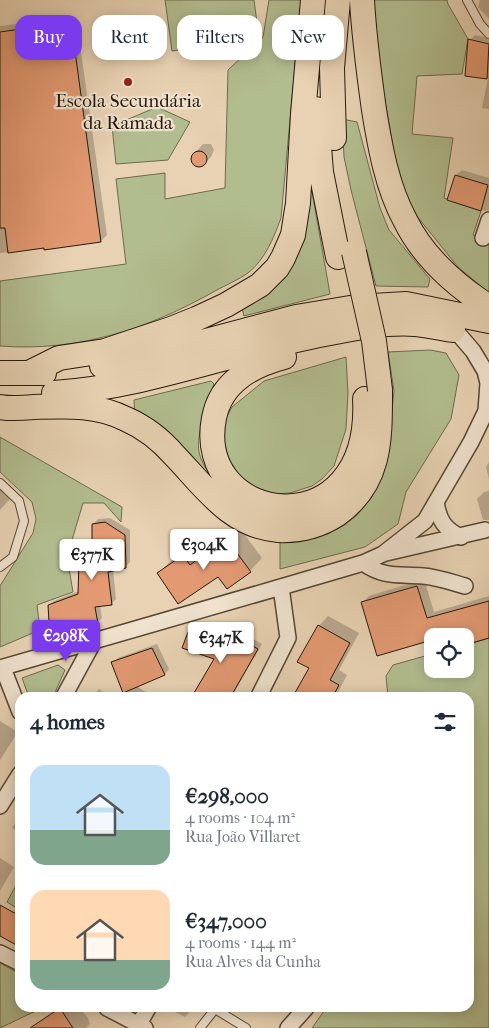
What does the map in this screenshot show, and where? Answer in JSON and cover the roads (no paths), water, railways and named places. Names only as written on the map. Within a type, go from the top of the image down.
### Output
[{"type":"main road","points":[[29,373],[58,358],[112,349],[196,319],[252,290],[277,268],[293,235],[298,203],[303,114],[313,0]]},
{"type":"main road","points":[[321,0],[316,86],[316,126],[324,189],[346,255]]},
{"type":"main road","points":[[0,407],[80,406],[113,413],[140,426],[162,443],[226,510],[260,527],[286,530],[312,526],[327,520],[347,507],[362,490],[373,469],[380,427],[372,390],[360,352],[346,255],[332,125],[332,68],[338,0]]},
{"type":"main road","points":[[362,0],[366,47],[377,126],[389,180],[399,207],[415,237],[442,271],[460,287],[489,307]]},
{"type":"main road","points":[[0,373],[86,369],[115,364],[296,317],[356,307],[406,304],[489,321]]},
{"type":"main road","points":[[0,394],[61,392],[125,384],[280,343],[351,329],[415,324],[489,337]]},
{"type":"main road","points":[[351,329],[313,347],[255,366],[230,384],[219,402],[213,424],[215,452],[226,478],[237,489],[262,504],[298,506],[323,498],[343,481],[351,468],[358,452],[372,390]]},
{"type":"street","points":[[483,238],[489,220]]},
{"type":"street","points":[[455,330],[480,360],[488,383],[486,410],[471,442]]},
{"type":"street","points":[[15,700],[2,668],[363,563],[382,554],[424,521],[471,442],[489,416]]},
{"type":"street","points":[[436,502],[442,525],[461,537]]},
{"type":"street","points":[[382,554],[485,530]]},
{"type":"street","points":[[363,563],[372,569],[390,574],[423,576],[465,586]]},
{"type":"street","points":[[261,692],[288,638],[281,587]]},
{"type":"street","points":[[66,692],[94,641]]},
{"type":"street","points":[[0,806],[15,782]]},
{"type":"street","points":[[0,953],[15,960]]},
{"type":"street","points":[[111,1012],[122,1022],[142,1026],[147,1012]]},
{"type":"street","points":[[288,1028],[302,1012]]},
{"type":"lane","points":[[467,0],[480,24],[489,34]]},
{"type":"lane","points":[[0,483],[20,501],[24,520],[13,557],[0,567]]},
{"type":"lane","points":[[200,1028],[213,1012]]},
{"type":"lane","points":[[218,1012],[246,1028]]},
{"type":"place","name":"Escola Secundária da Ramada","points":[[128,82]]}]
